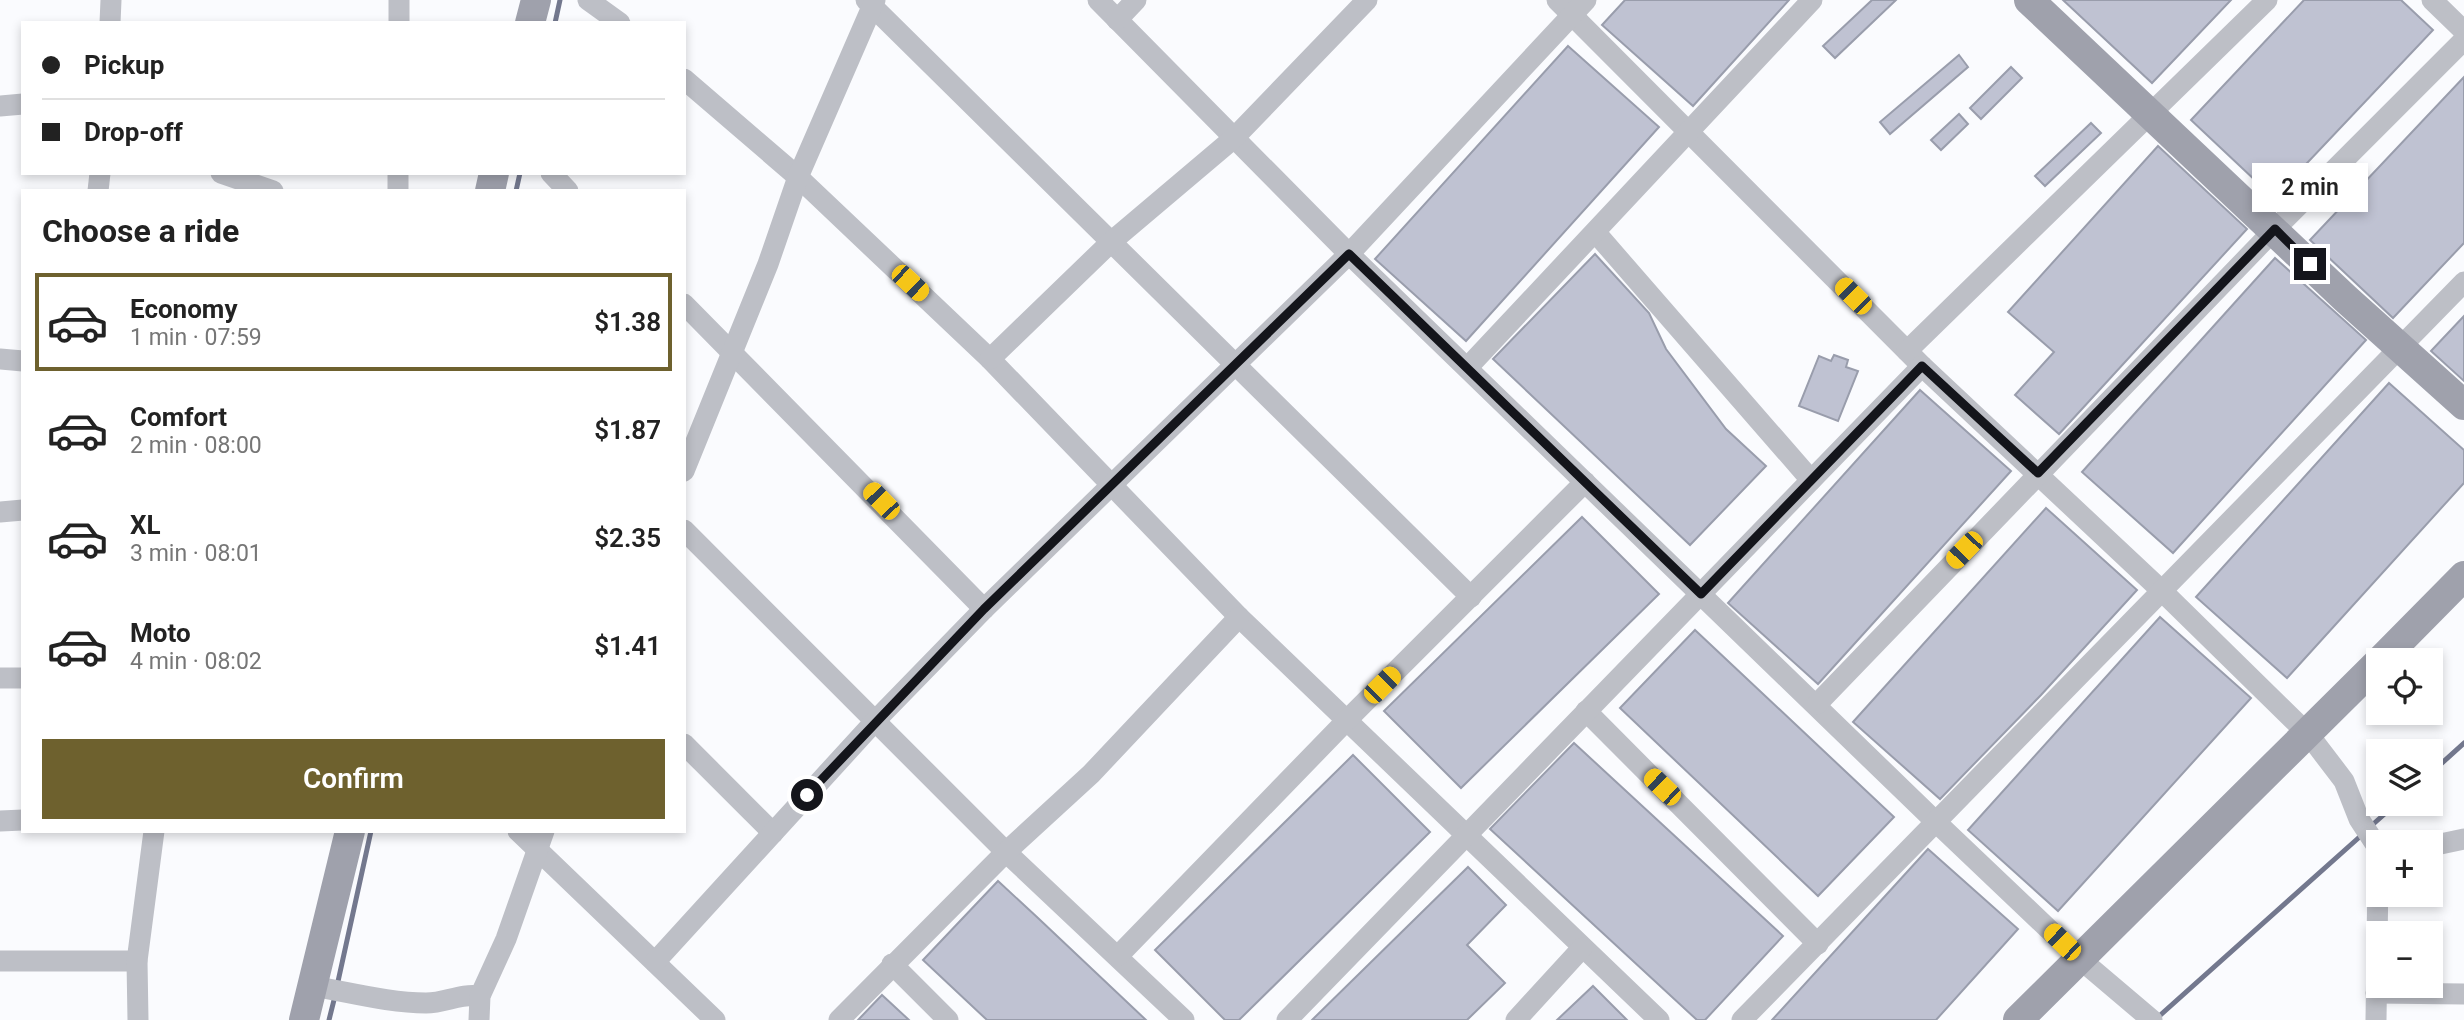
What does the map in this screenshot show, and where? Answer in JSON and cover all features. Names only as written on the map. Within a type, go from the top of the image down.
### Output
[{"type":"street","points":[[110,21],[111,0]]},
{"type":"street","points":[[399,0],[399,21]]},
{"type":"street","points":[[531,21],[536,0]]},
{"type":"street","points":[[588,0],[617,21]]},
{"type":"street","points":[[1098,0],[1349,254],[1937,823],[2080,959],[2152,1020]]},
{"type":"street","points":[[1118,20],[1136,0]]},
{"type":"street","points":[[990,359],[1111,242],[1234,138],[1367,0]]},
{"type":"street","points":[[1468,367],[1812,0]]},
{"type":"street","points":[[1287,1020],[1811,480],[1914,358],[2149,112],[2267,0]]},
{"type":"street","points":[[2432,0],[2464,31]]},
{"type":"street","points":[[686,466],[768,264],[798,177],[871,2],[1471,597]]},
{"type":"street","points":[[2036,3],[2464,405]]},
{"type":"street","points":[[655,962],[877,719],[984,609],[1111,484],[1237,366],[1349,254],[1572,5],[1691,131],[1914,358],[2162,591],[2309,735],[2344,781],[2366,830]]},
{"type":"street","points":[[1817,704],[2275,229],[2464,40]]},
{"type":"street","points":[[686,81],[798,177],[990,359],[1239,617],[1659,1020]]},
{"type":"street","points":[[0,107],[21,104]]},
{"type":"street","points":[[227,175],[267,189]]},
{"type":"street","points":[[553,175],[566,189]]},
{"type":"street","points":[[1596,233],[1811,480]]},
{"type":"street","points":[[1742,1020],[2464,282]]},
{"type":"street","points":[[686,306],[984,609]]},
{"type":"street","points":[[0,359],[21,361]]},
{"type":"street","points":[[1118,956],[1347,720],[1585,482]]},
{"type":"street","points":[[0,512],[21,510]]},
{"type":"street","points":[[686,532],[877,719],[1006,852],[1184,1020]]},
{"type":"street","points":[[2393,648],[2464,576]]},
{"type":"street","points":[[839,1020],[1006,852],[1091,774],[1239,617]]},
{"type":"street","points":[[2018,1020],[2309,735],[2366,676]]},
{"type":"street","points":[[0,678],[21,678]]},
{"type":"street","points":[[1586,711],[1818,944]]},
{"type":"street","points":[[686,746],[773,833]]},
{"type":"street","points":[[0,821],[21,820]]},
{"type":"street","points":[[138,1020],[137,961],[154,833]]},
{"type":"street","points":[[304,1020],[349,833]]},
{"type":"street","points":[[523,833],[540,840],[655,962],[715,1020]]},
{"type":"street","points":[[2443,843],[2464,839]]},
{"type":"street","points":[[479,1020],[480,996],[511,927],[540,840]]},
{"type":"street","points":[[1516,1020],[1582,948]]},
{"type":"street","points":[[0,961],[137,961]]},
{"type":"street","points":[[892,964],[948,1020]]},
{"type":"street","points":[[312,986],[419,1003],[440,1002],[457,995],[480,996]]},
{"type":"street","points":[[2443,994],[2464,994]]},
{"type":"street","points":[[2376,998],[2376,1020]]},
{"type":"building","points":[[1625,0],[1789,0],[1693,106],[1602,25]]},
{"type":"building","points":[[1872,0],[1896,0],[1835,58],[1823,46]]},
{"type":"building","points":[[2063,0],[2231,0],[2152,83]]},
{"type":"building","points":[[2304,0],[2401,0],[2433,30],[2274,198],[2191,120]]},
{"type":"building","points":[[1568,46],[1659,127],[1466,341],[1375,259]]},
{"type":"building","points":[[1959,55],[1968,67],[1890,134],[1880,122]]},
{"type":"building","points":[[2011,67],[2022,78],[1981,119],[1970,108]]},
{"type":"building","points":[[2464,77],[2464,243],[2393,318],[2310,240]]},
{"type":"building","points":[[1959,114],[1968,124],[1941,150],[1931,140]]},
{"type":"building","points":[[2091,123],[2101,133],[2045,186],[2035,176]]},
{"type":"building","points":[[2158,146],[2247,229],[2059,434],[2015,395],[2054,352],[2008,312]]},
{"type":"building","points":[[1595,254],[1649,313],[1666,349],[1726,429],[1766,466],[1690,545],[1493,359]]},
{"type":"building","points":[[2275,258],[2366,340],[2173,553],[2082,472]]},
{"type":"building","points":[[2464,316],[2464,381],[2431,351]]},
{"type":"building","points":[[1834,355],[1848,360],[1846,367],[1858,371],[1838,421],[1799,406],[1819,356],[1831,361]]},
{"type":"building","points":[[2389,383],[2464,450],[2464,483],[2287,678],[2196,597]]},
{"type":"building","points":[[1920,390],[2011,471],[1818,684],[1728,603]]},
{"type":"building","points":[[2046,508],[2137,590],[2041,695],[1940,799],[1853,722]]},
{"type":"building","points":[[1582,517],[1659,594],[1461,788],[1384,711]]},
{"type":"building","points":[[2160,617],[2251,698],[2058,911],[1968,830]]},
{"type":"building","points":[[1695,630],[1894,817],[1818,896],[1620,708]]},
{"type":"building","points":[[1574,743],[1783,936],[1705,1020],[1697,1020],[1490,829]]},
{"type":"building","points":[[1353,755],[1430,832],[1239,1020],[1225,1020],[1155,950]]},
{"type":"building","points":[[1928,849],[2018,929],[1936,1020],[1772,1020]]},
{"type":"building","points":[[1468,867],[1506,905],[1467,945],[1505,983],[1467,1020],[1312,1020]]},
{"type":"building","points":[[998,881],[1146,1020],[987,1020],[923,960]]},
{"type":"building","points":[[1593,986],[1627,1020],[1557,1020]]},
{"type":"building","points":[[882,995],[909,1020],[858,1020]]},
{"type":"waterway","points":[[555,21],[560,0]]},
{"type":"waterway","points":[[516,189],[520,175]]},
{"type":"waterway","points":[[2443,762],[2464,743]]},
{"type":"waterway","points":[[2371,826],[2382,816]]},
{"type":"waterway","points":[[337,986],[371,833]]},
{"type":"waterway","points":[[2157,1018],[2364,833]]},
{"type":"waterway","points":[[329,1020],[335,996]]},
{"type":"route","points":[[807,795],[984,609],[1111,484],[1237,366],[1349,254],[1701,594],[1922,366],[2038,473],[2275,229],[2310,264]]}]
